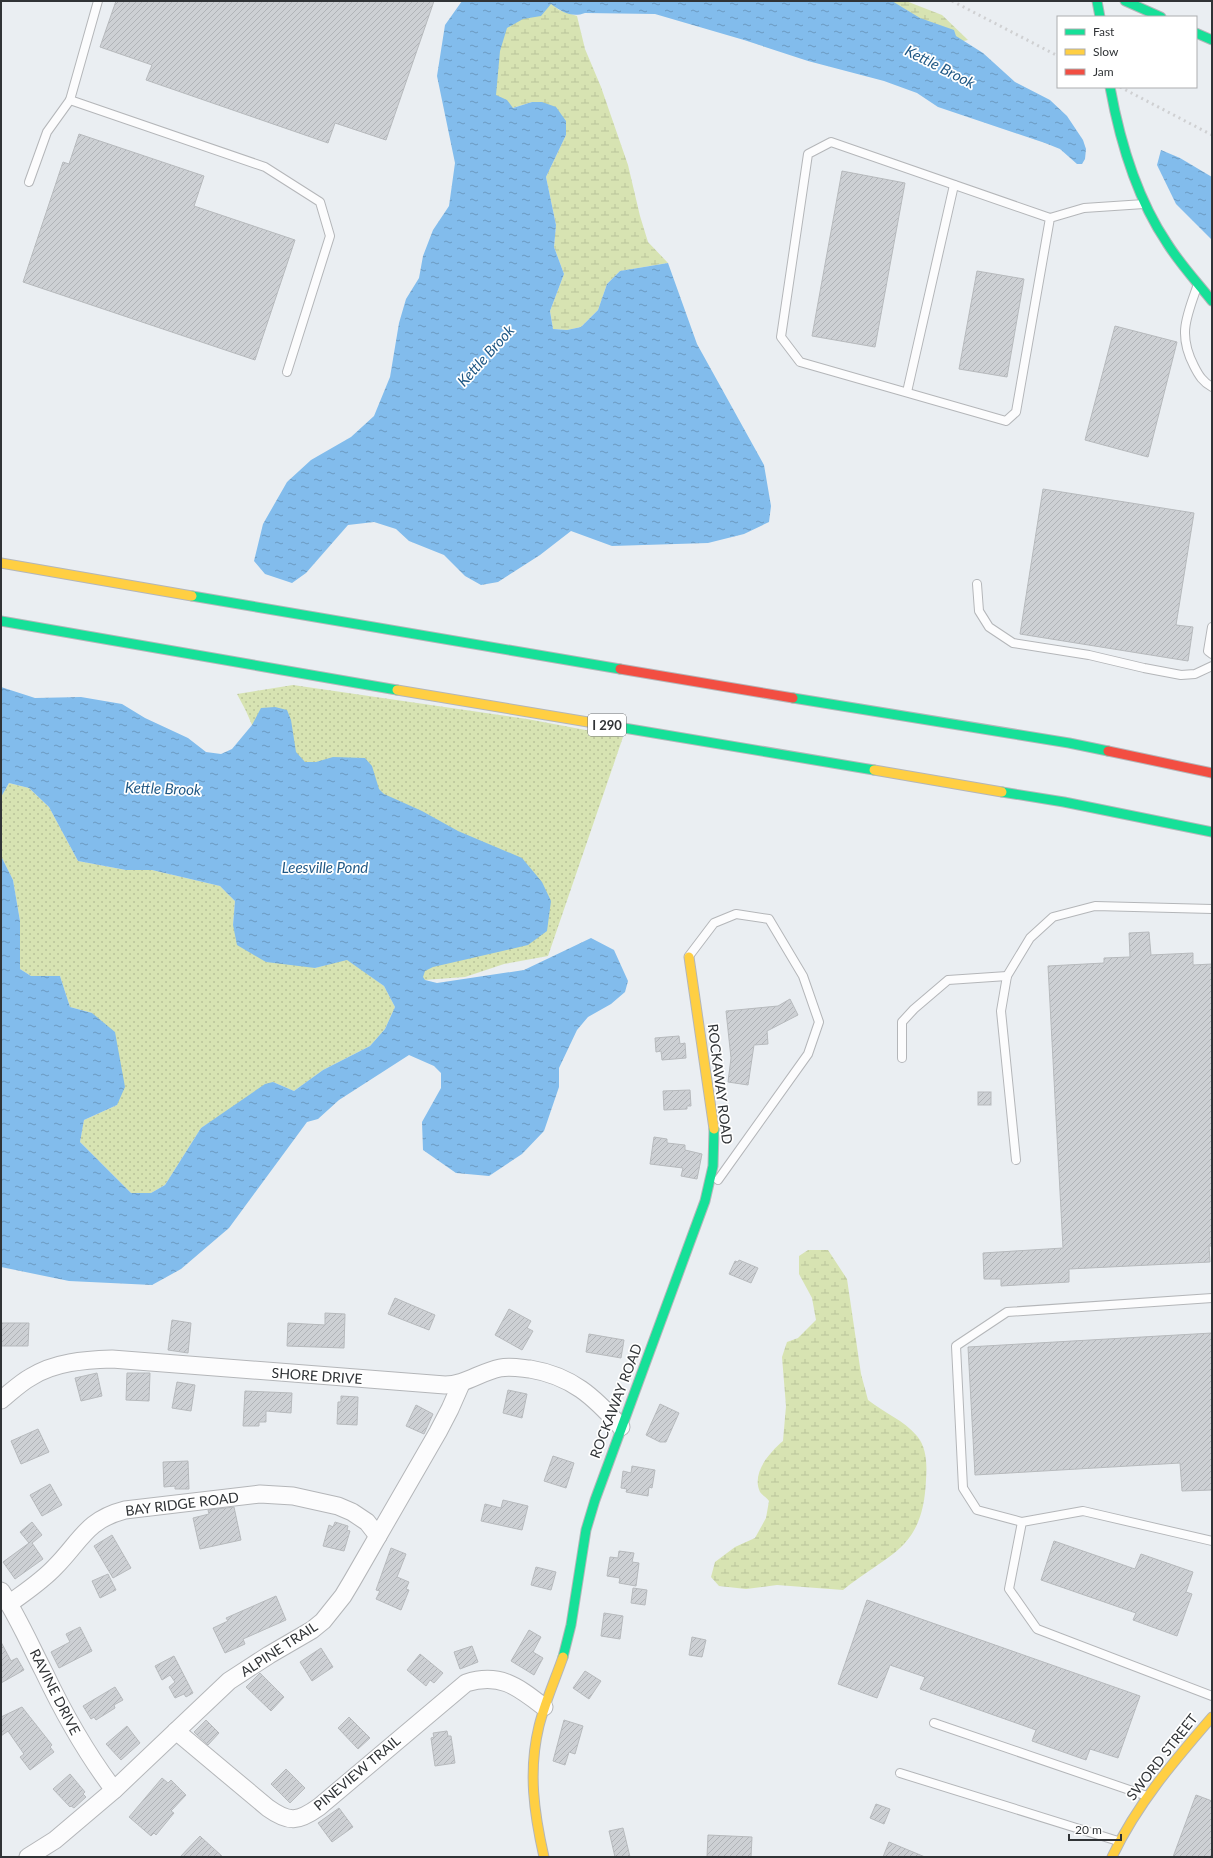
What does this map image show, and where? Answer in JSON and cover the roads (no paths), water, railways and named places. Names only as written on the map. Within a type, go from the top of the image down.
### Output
[{"type":"main road","points":[[1097,1],[1100,16]]},
{"type":"main road","points":[[1125,1],[1153,10],[1160,16]]},
{"type":"main road","points":[[1197,33],[1212,40]]},
{"type":"main road","points":[[1110,88],[1120,138],[1144,204],[1162,237],[1212,301]]},
{"type":"main road","points":[[1,563],[475,645],[1069,743],[1212,773]]},
{"type":"main road","name":"I 290","points":[[1,621],[237,663],[1064,802],[1212,832]]},
{"type":"main road","name":"ROCKAWAY ROAD","points":[[544,1857],[534,1816],[531,1782],[534,1751],[544,1707],[568,1643],[583,1547],[590,1516],[621,1427],[707,1194],[714,1165],[716,1148],[689,957]]},
{"type":"main road","name":"SWORD STREET","points":[[1112,1857],[1119,1842],[1148,1796],[1177,1758],[1212,1718]]},
{"type":"street","name":"SHORE DRIVE","points":[[1,1400],[31,1377],[54,1367],[81,1361],[112,1359],[445,1385],[461,1384],[489,1371],[511,1367],[553,1374],[582,1389],[603,1407],[621,1427]]},
{"type":"street","name":"ALPINE TRAIL","points":[[28,1857],[55,1840],[114,1790],[229,1681],[269,1655],[312,1630],[323,1621],[343,1596],[378,1536],[441,1426],[461,1384]]},
{"type":"street","name":"BAY RIDGE ROAD","points":[[5,1597],[55,1568],[91,1526],[112,1514],[125,1510],[260,1494],[293,1496],[338,1506],[352,1512],[367,1522],[378,1536]]},
{"type":"street","name":"RAVINE DRIVE","points":[[5,1597],[68,1720],[93,1762],[114,1790]]},
{"type":"street","name":"PINEVIEW TRAIL","points":[[176,1731],[268,1808],[282,1818],[291,1820],[306,1815],[319,1807],[466,1683],[486,1678],[507,1682],[519,1688],[544,1707]]},
{"type":"lane","points":[[29,182],[47,132],[70,100],[98,1]]},
{"type":"lane","points":[[70,100],[265,167],[320,202],[330,236],[287,372]]},
{"type":"lane","points":[[1050,218],[1016,412],[1006,421],[800,362],[781,337],[808,154],[832,142],[1050,218],[1084,208],[1144,204]]},
{"type":"lane","points":[[907,392],[954,185]]},
{"type":"lane","points":[[1198,284],[1184,324],[1184,339],[1188,354],[1195,368],[1204,383],[1212,387]]},
{"type":"lane","points":[[977,584],[979,611],[989,627],[1013,643],[1089,655],[1181,675],[1195,674],[1212,666]]},
{"type":"lane","points":[[1212,627],[1208,651],[1212,654]]},
{"type":"lane","points":[[1016,1160],[1001,1011],[1007,976],[1030,938],[1052,917],[1095,906],[1212,909]]},
{"type":"lane","points":[[689,957],[714,923],[736,914],[769,919],[803,976],[819,1022],[808,1054],[707,1194]]},
{"type":"lane","points":[[902,1058],[902,1022],[914,1009],[948,980],[1007,976]]},
{"type":"lane","points":[[1212,1298],[1007,1312],[956,1346],[963,1488],[977,1510],[1022,1522],[1083,1511],[1212,1541]]},
{"type":"lane","points":[[1022,1522],[1009,1589],[1037,1629],[1212,1696]]},
{"type":"lane","points":[[934,1723],[1148,1796]]},
{"type":"lane","points":[[900,1773],[1119,1842]]},
{"type":"water","name":"Kettle Brook","points":[[462,1],[892,1],[920,18],[954,30],[956,36],[983,53],[1015,82],[1050,100],[1067,116],[1083,140],[1086,149],[1085,159],[1082,164],[1077,164],[1060,149],[938,107],[917,93],[884,81],[808,61],[744,40],[655,14],[585,13],[576,15],[563,12],[551,4],[541,16],[523,19],[507,28],[500,51],[496,95],[507,100],[513,108],[532,102],[542,102],[556,107],[566,121],[566,135],[546,177],[556,225],[554,247],[564,274],[550,311],[553,329],[567,330],[581,327],[598,310],[607,284],[620,271],[668,263],[697,344],[764,465],[771,506],[769,522],[744,534],[708,543],[612,546],[571,531],[540,555],[498,582],[481,585],[465,576],[444,555],[409,541],[396,529],[374,522],[348,525],[306,573],[292,583],[265,574],[254,561],[263,524],[287,482],[311,460],[351,437],[374,416],[390,377],[399,323],[406,299],[419,278],[423,256],[433,230],[449,206],[455,163],[437,76],[445,25]]},
{"type":"water","points":[[1161,150],[1180,158],[1212,177],[1212,240],[1176,204],[1157,165]]},
{"type":"water","name":"Leesville Pond","points":[[1,687],[35,698],[81,697],[122,704],[145,718],[188,738],[206,752],[221,754],[232,749],[252,725],[261,708],[275,707],[287,710],[291,720],[296,752],[305,762],[316,762],[333,757],[365,758],[372,766],[379,789],[384,794],[422,811],[458,831],[522,858],[542,882],[551,901],[547,931],[528,945],[433,967],[425,971],[423,977],[425,980],[437,983],[524,970],[591,938],[614,950],[628,981],[625,992],[611,1004],[588,1017],[577,1030],[559,1068],[559,1087],[544,1131],[522,1154],[489,1176],[456,1173],[423,1150],[422,1122],[441,1088],[441,1073],[434,1066],[409,1055],[339,1100],[318,1119],[307,1122],[229,1228],[181,1269],[152,1285],[69,1281],[1,1267],[1,856],[13,880],[20,921],[20,969],[31,976],[60,976],[70,1007],[92,1013],[115,1032],[125,1087],[117,1105],[84,1120],[80,1142],[131,1193],[151,1193],[165,1185],[201,1128],[265,1084],[273,1082],[294,1091],[323,1070],[370,1046],[385,1029],[395,1007],[384,986],[347,960],[315,968],[266,962],[237,945],[233,925],[235,901],[220,886],[152,870],[126,870],[78,861],[49,807],[29,788],[9,783],[1,797]]},
{"type":"railway","points":[[952,1],[1057,55]]},
{"type":"railway","points":[[1122,88],[1212,135]]}]
